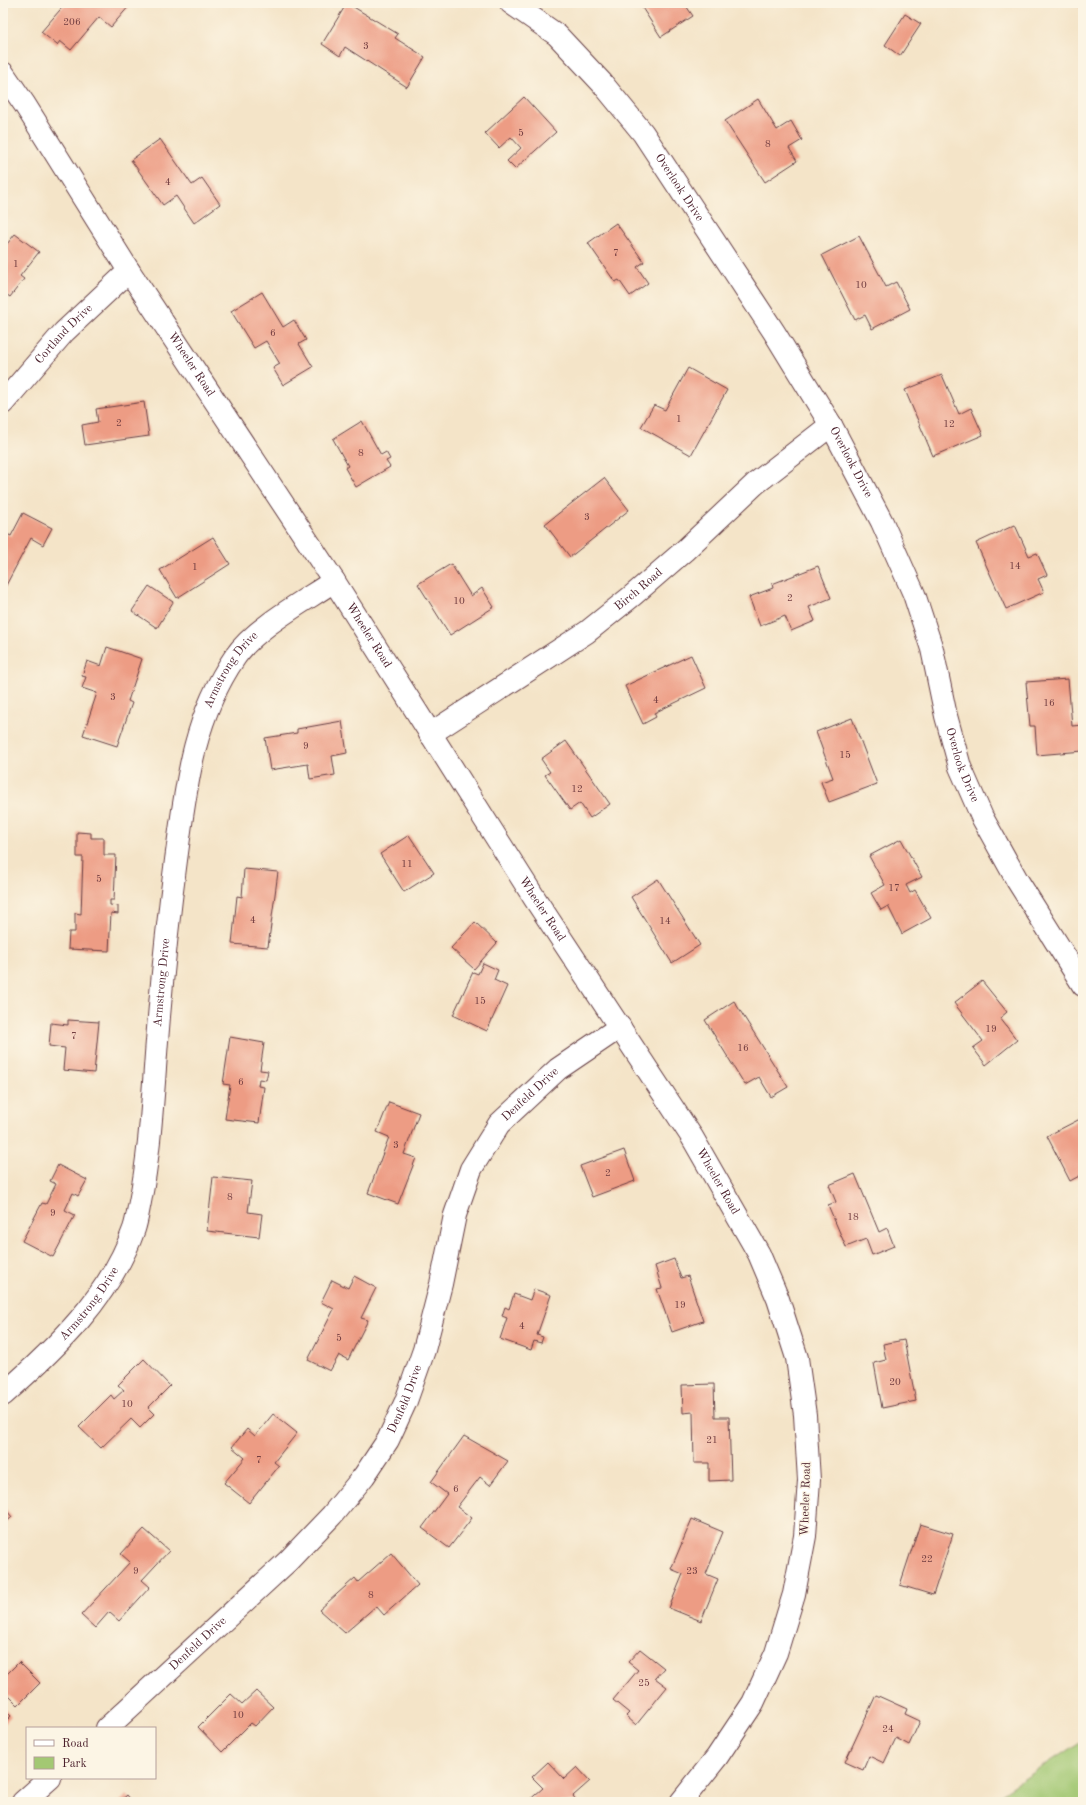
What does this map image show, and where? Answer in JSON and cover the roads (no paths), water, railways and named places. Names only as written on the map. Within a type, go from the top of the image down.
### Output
[{"type":"street","name":"Overlook Drive","points":[[511,3],[557,36],[602,83],[643,133],[765,319],[831,425],[882,522],[914,594],[932,649],[946,716],[960,767],[982,817],[1016,880],[1083,985]]},
{"type":"street","name":"Wheeler Road","points":[[3,73],[25,105],[129,271],[334,581],[430,734],[692,1137],[759,1254],[778,1300],[797,1358],[805,1415],[809,1480],[805,1536],[794,1594],[776,1653],[752,1704],[717,1757],[681,1802]]},
{"type":"street","name":"Cortland Drive","points":[[3,403],[64,332],[129,271]]},
{"type":"street","name":"Birch Road","points":[[430,734],[586,632],[632,596],[684,551],[755,484],[831,425]]},
{"type":"street","name":"Armstrong Drive","points":[[3,1395],[67,1334],[91,1307],[112,1275],[134,1228],[143,1187],[150,1134],[166,935],[186,784],[197,736],[210,698],[236,656],[260,630],[334,581]]},
{"type":"street","name":"Denfeld Drive","points":[[107,1727],[288,1561],[332,1515],[364,1476],[388,1440],[406,1401],[424,1350],[441,1284],[455,1215],[471,1169],[498,1124],[558,1069],[620,1027]]},
{"type":"street","points":[[23,1802],[49,1779]]}]
